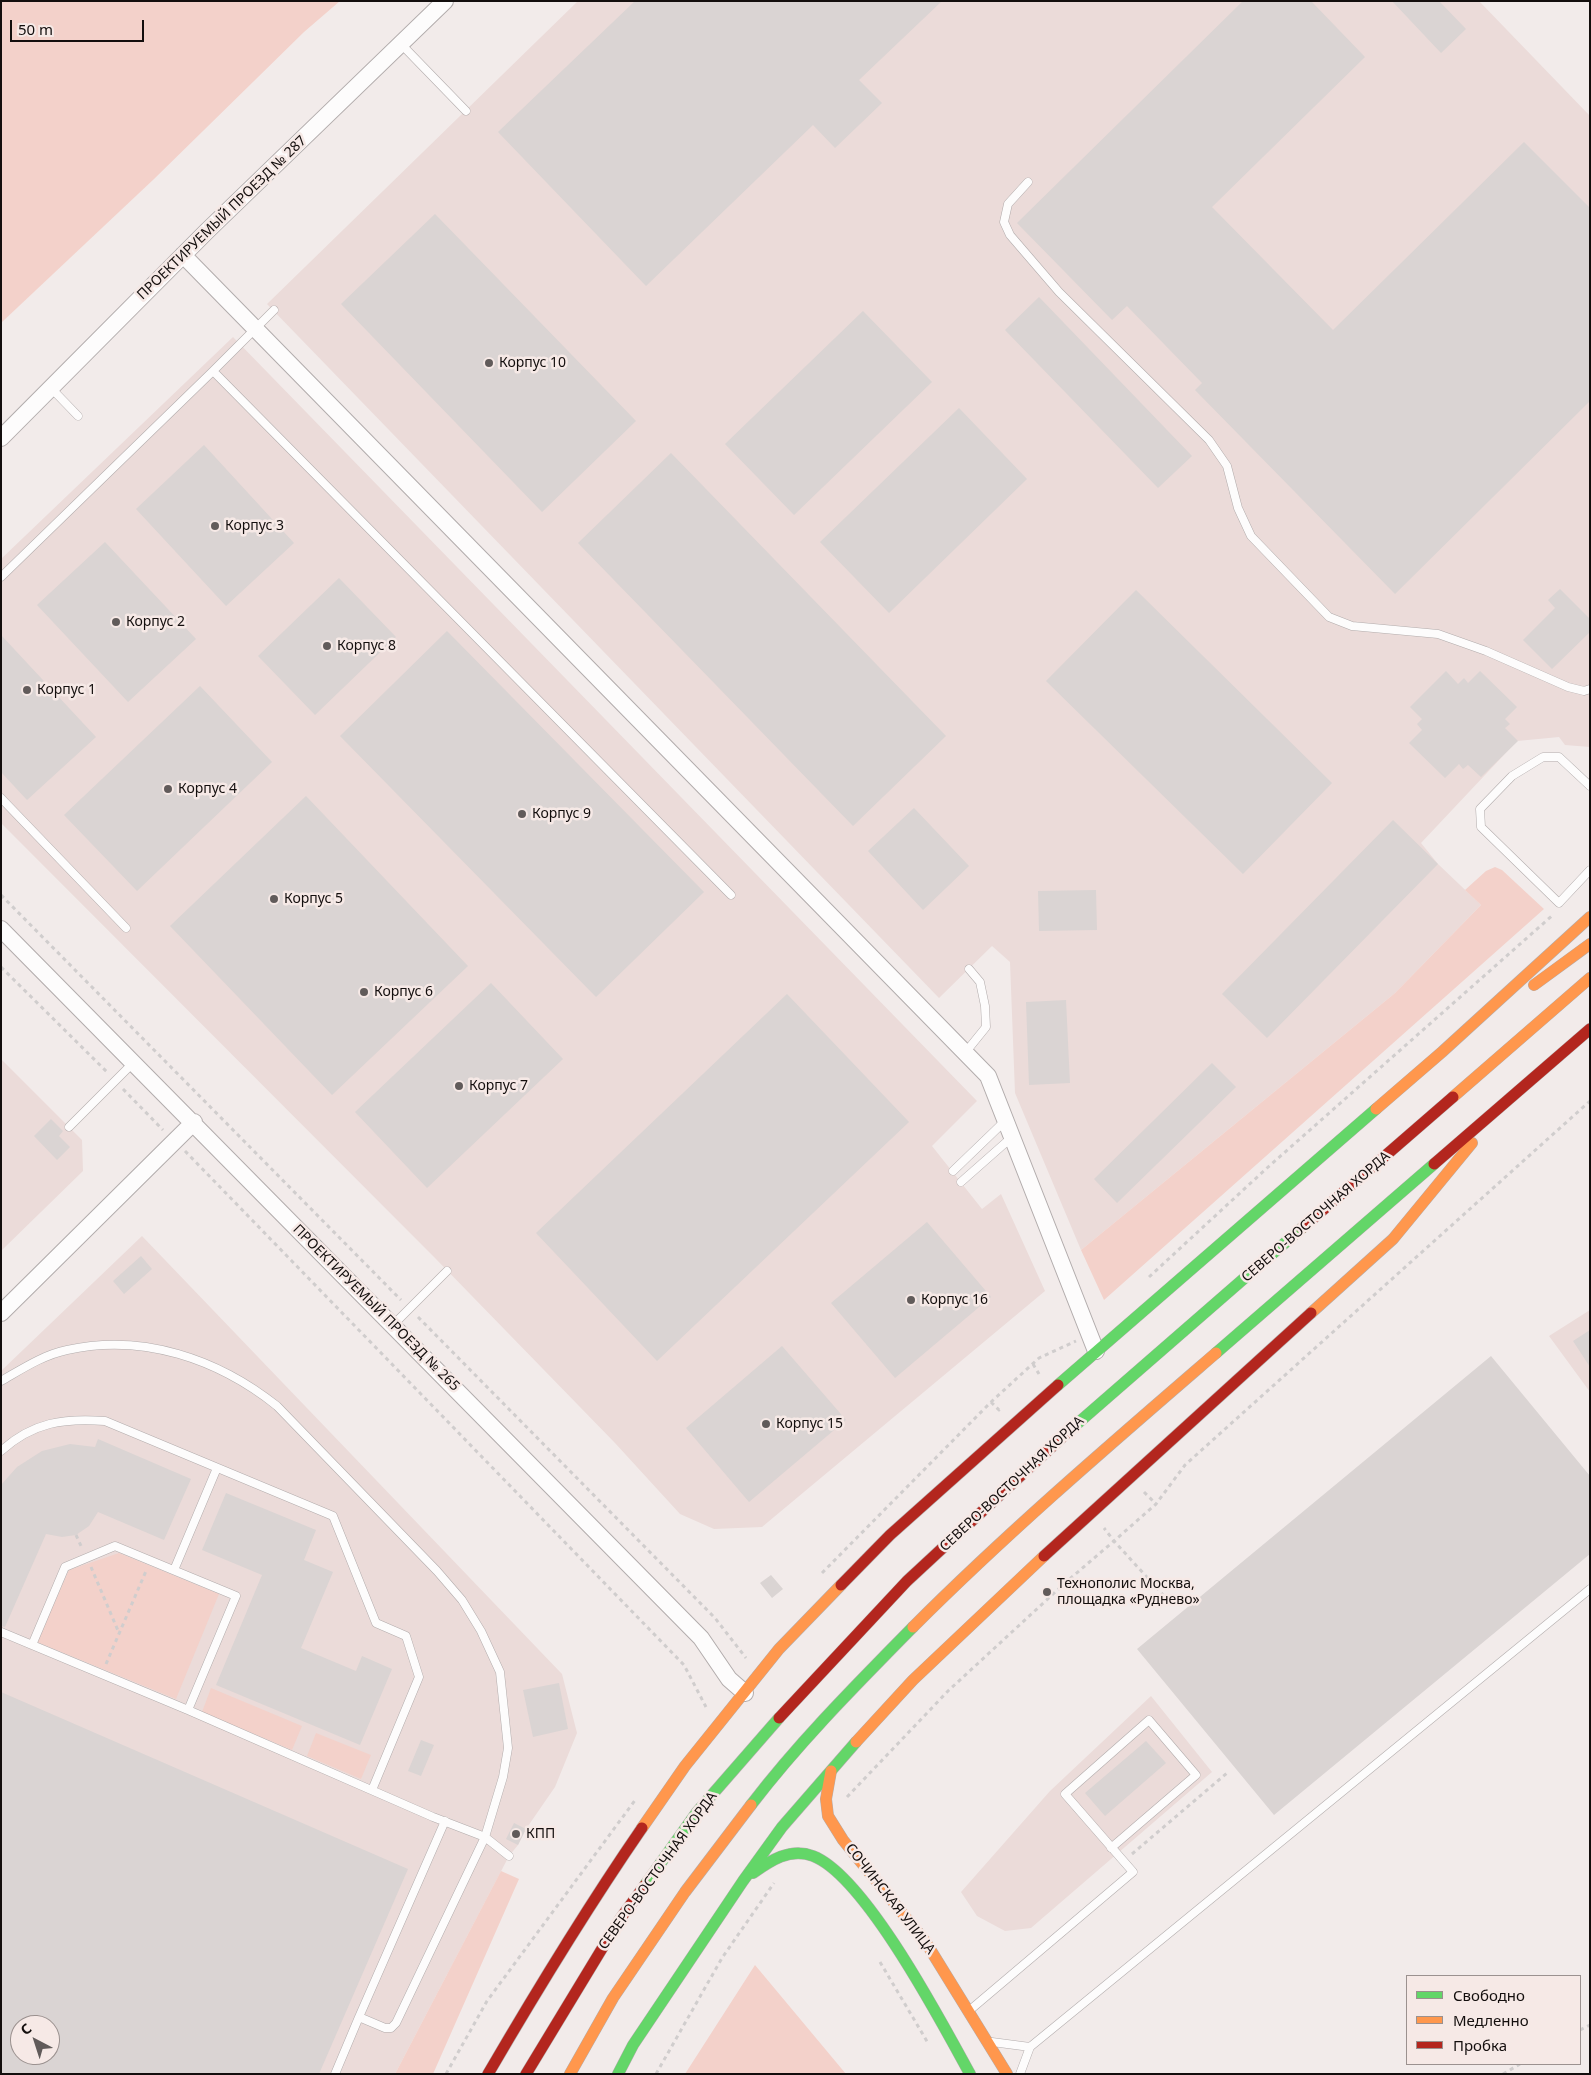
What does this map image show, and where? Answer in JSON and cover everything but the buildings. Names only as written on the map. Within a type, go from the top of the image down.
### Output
[{"type":"main road","points":[[488,2074],[541,1983],[615,1868],[685,1766],[745,1693],[778,1649],[890,1534],[1096,1352],[1442,1052],[1590,917]]},
{"type":"main road","points":[[1442,1052],[1590,944]]},
{"type":"main road","name":"СЕВЕРО-ВОСТОЧНАЯ ХОРДА","points":[[526,2074],[620,1919],[697,1812],[790,1704],[907,1582],[1069,1431],[1590,978]]},
{"type":"main road","points":[[570,2074],[613,1998],[685,1892],[780,1767],[839,1702],[965,1575],[1090,1462],[1590,1030]]},
{"type":"main road","points":[[618,2074],[644,2029],[742,1881],[782,1827],[913,1680],[1028,1570],[1393,1239],[1499,1109]]},
{"type":"main road","name":"СОЧИНСКАЯ УЛИЦА","points":[[831,1770],[826,1799],[828,1816],[843,1840],[925,1941],[1007,2074]]},
{"type":"main road","name":"СОЧИНСКАЯ УЛИЦА","points":[[742,1881],[773,1858],[795,1854],[812,1856],[829,1865],[856,1894],[899,1953],[940,2018],[970,2074]]},
{"type":"street","name":"ПРОЕКТИРУЕМЫЙ ПРОЕЗД № 287","points":[[1,438],[183,255],[445,1]]},
{"type":"street","points":[[183,255],[988,1076],[1096,1352]]},
{"type":"street","name":"ПРОЕКТИРУЕМЫЙ ПРОЕЗД № 265","points":[[1,929],[194,1122],[700,1638],[729,1679],[745,1693]]},
{"type":"street","points":[[1,1313],[194,1122]]},
{"type":"lane","points":[[401,44],[466,111]]},
{"type":"lane","points":[[1028,182],[1008,204],[1004,222],[1010,236],[1059,292],[1209,440],[1227,466],[1238,508],[1251,536],[1329,617],[1352,626],[1438,634],[1486,651],[1568,687],[1584,691],[1590,689]]},
{"type":"lane","points":[[1,577],[274,310]]},
{"type":"lane","points":[[213,371],[730,895]]},
{"type":"lane","points":[[51,388],[78,416]]},
{"type":"lane","points":[[1590,786],[1559,757],[1543,757],[1512,776],[1480,809],[1481,828],[1560,906],[1590,870]]},
{"type":"lane","points":[[1,798],[126,928]]},
{"type":"lane","points":[[965,1053],[986,1028],[985,1006],[980,982],[969,969]]},
{"type":"lane","points":[[69,1127],[134,1062]]},
{"type":"lane","points":[[953,1171],[1006,1120]]},
{"type":"lane","points":[[961,1182],[1012,1137]]},
{"type":"lane","points":[[393,1325],[447,1271]]},
{"type":"lane","points":[[1,1381],[36,1361],[66,1350],[120,1344],[152,1347],[199,1360],[230,1374],[257,1390],[277,1406],[437,1571],[462,1600],[481,1631],[500,1672],[508,1748],[503,1777],[485,1837],[396,2023],[391,2028],[385,2028],[359,2016]]},
{"type":"lane","points":[[1,1451],[39,1426],[75,1419],[105,1421],[333,1516],[376,1623],[406,1636],[418,1678],[372,1790]]},
{"type":"lane","points":[[174,1570],[217,1468]]},
{"type":"lane","points":[[32,1645],[64,1566],[115,1546],[174,1570],[236,1596],[188,1710]]},
{"type":"lane","points":[[1020,2074],[1030,2047],[1590,1590]]},
{"type":"lane","points":[[1,1632],[485,1837],[509,1856]]},
{"type":"lane","points":[[968,2011],[1133,1872],[1111,1848],[1065,1794],[1148,1720],[1196,1775],[1111,1848]]},
{"type":"lane","points":[[335,2074],[445,1820]]},
{"type":"lane","points":[[987,2042],[1030,2047]]},
{"type":"path","points":[[1,895],[715,1618],[746,1658]]},
{"type":"path","points":[[1145,1280],[1560,906]]},
{"type":"path","points":[[1,967],[165,1132]]},
{"type":"path","points":[[843,1801],[948,1691],[1065,1583],[1156,1504],[1185,1465],[1590,1101]]},
{"type":"path","points":[[188,1154],[684,1665],[707,1706],[701,1712]]},
{"type":"path","points":[[931,1464],[991,1402],[1040,1358],[1077,1340]]},
{"type":"path","points":[[1033,1364],[1040,1373],[1036,1377]]},
{"type":"path","points":[[991,1402],[999,1410]]},
{"type":"path","points":[[1140,1496],[1145,1492],[1156,1504]]},
{"type":"path","points":[[1103,1529],[1164,1596]]},
{"type":"path","points":[[86,1558],[119,1633]]},
{"type":"path","points":[[102,1674],[150,1560]]},
{"type":"path","points":[[446,2074],[486,2001],[640,1792]]},
{"type":"path","points":[[656,2074],[722,1958],[779,1877]]},
{"type":"path","points":[[875,1955],[932,2050]]},
{"type":"path","points":[[1503,2074],[1518,2065]]},
{"type":"shaded area","points":[[1,1],[340,1],[304,32],[154,179],[1,323]]},
{"type":"shaded area","points":[[578,1],[1479,1],[1590,116],[1590,747],[1565,745],[1559,737],[1517,741],[1421,843],[1438,864],[1481,905],[1395,993],[1081,1250],[1015,1093],[1010,962],[992,946],[939,998],[267,304]]},
{"type":"shaded area","points":[[233,337],[977,1101],[932,1146],[982,1209],[1001,1194],[1045,1291],[762,1527],[714,1529],[680,1514],[615,1443],[435,1258],[1,823],[1,559]]},
{"type":"shaded area","points":[[1495,867],[1502,870],[1544,909],[1104,1300],[1081,1250],[1395,993],[1481,905],[1465,890],[1486,871]]},
{"type":"shaded area","points":[[1,1059],[82,1140],[83,1171],[1,1251]]},
{"type":"shaded area","points":[[142,1236],[562,1674],[577,1733],[555,1787],[509,1856],[395,2074],[1,2074],[1,1371]]},
{"type":"shaded area","points":[[1590,1310],[1590,1392],[1549,1336]]},
{"type":"shaded area","points":[[119,1553],[219,1594],[176,1699],[37,1642],[69,1570]]},
{"type":"shaded area","points":[[211,1688],[302,1726],[292,1750],[202,1712]]},
{"type":"shaded area","points":[[1151,1696],[1212,1772],[1031,1928],[1005,1931],[977,1916],[961,1892],[1050,1791]]},
{"type":"shaded area","points":[[316,1733],[371,1755],[361,1779],[307,1756]]},
{"type":"shaded area","points":[[501,1871],[519,1879],[433,2074],[395,2074]]},
{"type":"shaded area","points":[[755,1965],[846,2074],[685,2074]]},
{"type":"traffic: fast","points":[[1058,1385],[1376,1109]]},
{"type":"traffic: fast","points":[[1216,1353],[1434,1164]]},
{"type":"traffic: fast","points":[[1070,1430],[1302,1228]]},
{"type":"traffic: fast","points":[[751,1805],[809,1736],[913,1627]]},
{"type":"traffic: fast","points":[[645,1885],[697,1812],[779,1718]]},
{"type":"traffic: fast","points":[[618,2074],[633,2045],[743,1881],[782,1827],[856,1742]]},
{"type":"traffic: fast","points":[[753,1873],[773,1860],[796,1853],[813,1856],[834,1869],[856,1891],[901,1953],[970,2074]]},
{"type":"traffic: slow","points":[[1376,1109],[1442,1052],[1590,917]]},
{"type":"traffic: slow","points":[[1534,985],[1590,944]]},
{"type":"traffic: slow","points":[[1453,1097],[1590,978]]},
{"type":"traffic: slow","points":[[1311,1313],[1393,1239],[1472,1143]]},
{"type":"traffic: slow","points":[[913,1627],[949,1591],[1100,1453],[1216,1353]]},
{"type":"traffic: slow","points":[[856,1742],[913,1680],[1044,1556]]},
{"type":"traffic: slow","points":[[642,1828],[685,1766],[779,1649],[841,1585]]},
{"type":"traffic: slow","points":[[831,1771],[826,1799],[828,1816],[843,1840],[925,1941],[1007,2074]]},
{"type":"traffic: slow","points":[[570,2074],[613,1998],[685,1892],[751,1805]]},
{"type":"traffic: jam","points":[[1434,1164],[1590,1029]]},
{"type":"traffic: jam","points":[[1302,1228],[1453,1097]]},
{"type":"traffic: jam","points":[[1044,1556],[1311,1313]]},
{"type":"traffic: jam","points":[[841,1585],[890,1535],[1058,1385]]},
{"type":"traffic: jam","points":[[779,1718],[907,1581],[1070,1430]]},
{"type":"traffic: jam","points":[[488,2074],[563,1950],[642,1828]]},
{"type":"traffic: jam","points":[[526,2074],[620,1919],[645,1885]]},
{"type":"place","name":"Корпус 10","points":[[489,363]]},
{"type":"place","name":"Корпус 3","points":[[215,526]]},
{"type":"place","name":"Корпус 2","points":[[116,622]]},
{"type":"place","name":"Корпус 8","points":[[327,646]]},
{"type":"place","name":"Корпус 1","points":[[27,690]]},
{"type":"place","name":"Корпус 4","points":[[168,789]]},
{"type":"place","name":"Корпус 9","points":[[522,814]]},
{"type":"place","name":"Корпус 5","points":[[274,899]]},
{"type":"place","name":"Корпус 6","points":[[364,992]]},
{"type":"place","name":"Корпус 7","points":[[459,1086]]},
{"type":"place","name":"Корпус 16","points":[[911,1300]]},
{"type":"place","name":"Корпус 15","points":[[766,1424]]},
{"type":"place","name":"Технополис Москва, площадка «Руднево»","points":[[1047,1592]]},
{"type":"place","name":"КПП","points":[[516,1834]]}]
